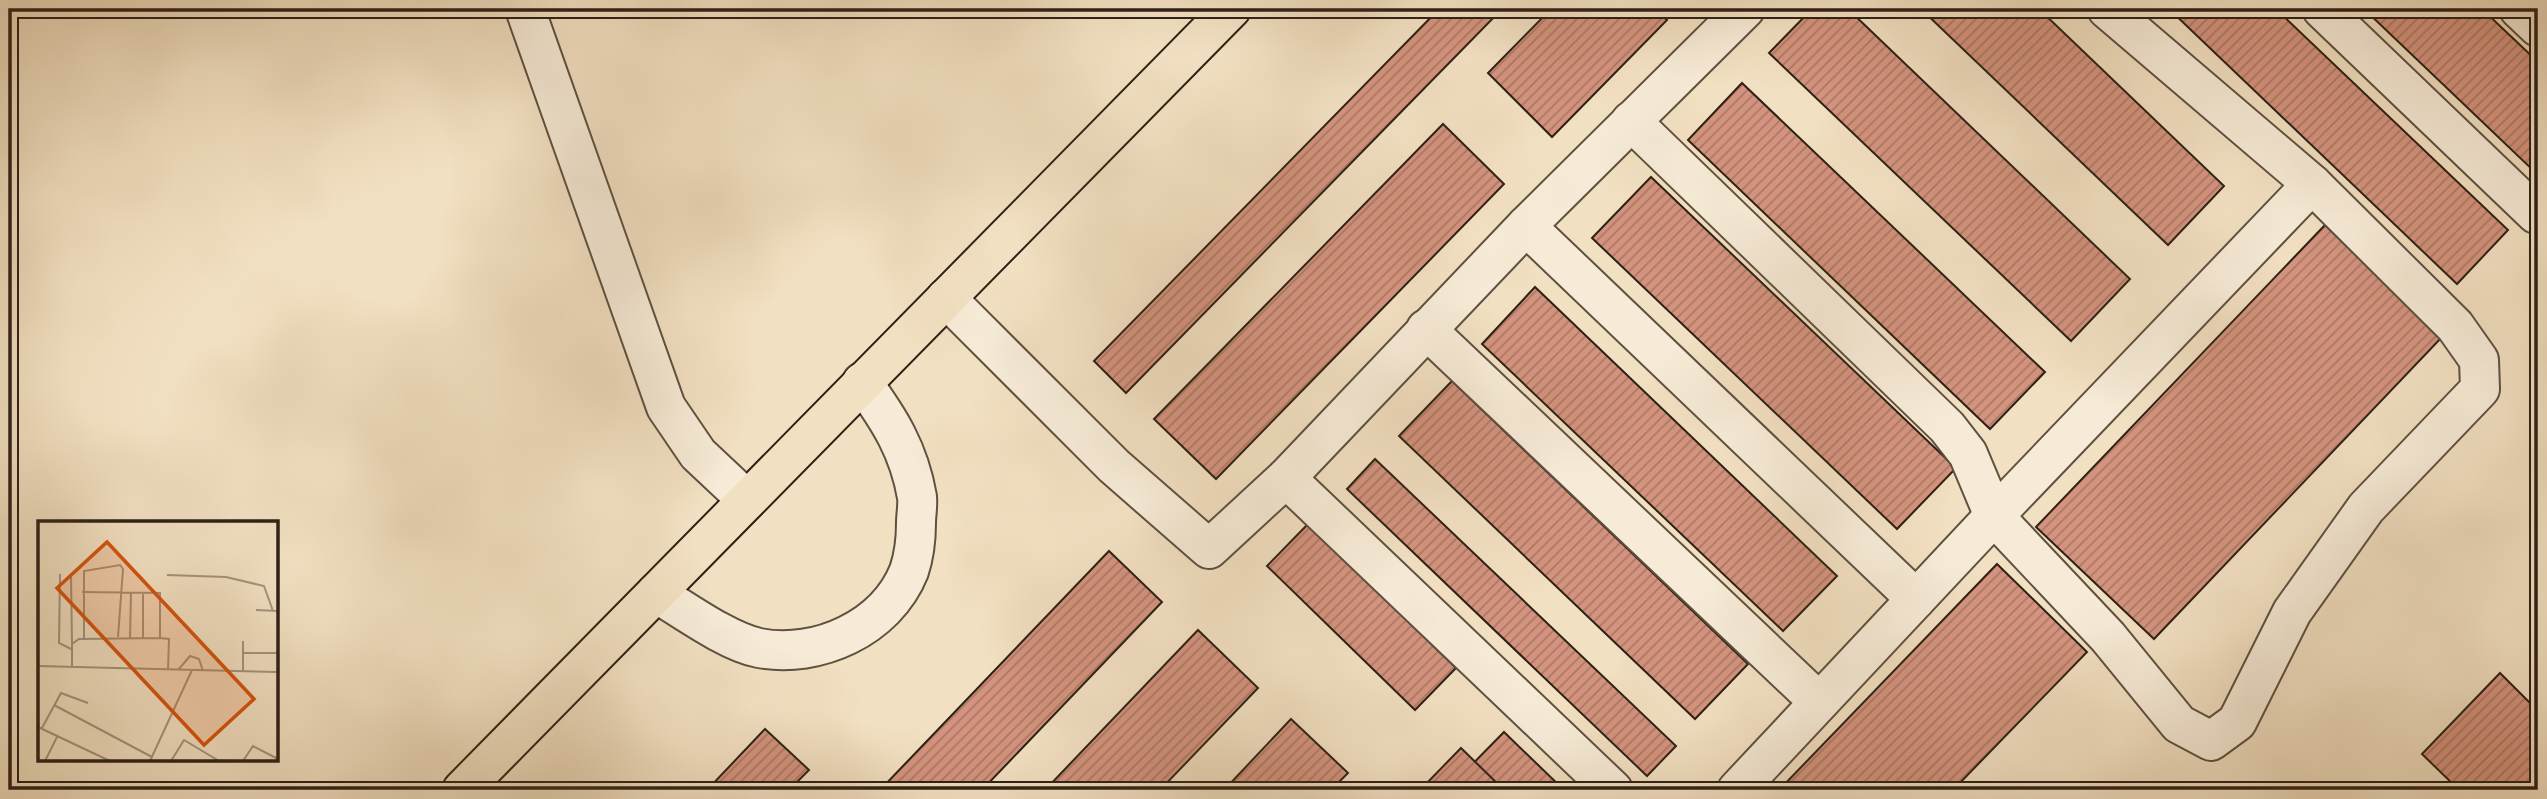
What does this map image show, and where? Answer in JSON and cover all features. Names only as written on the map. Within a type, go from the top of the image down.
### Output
[{"type":"main road","points":[[462,790],[1231,9]]},
{"type":"street","points":[[524,9],[666,407],[698,454],[747,500]]},
{"type":"street","points":[[946,298],[1114,466],[1209,549],[1286,478],[1526,226],[1745,9]]},
{"type":"street","points":[[1631,121],[1947,427],[1968,454],[1994,516],[2108,636],[2179,724],[2211,741],[2237,722],[2292,612],[2367,508],[2480,389],[2479,360],[2455,326],[2312,184],[2107,9]]},
{"type":"street","points":[[2322,9],[2536,214]]},
{"type":"street","points":[[2519,9],[2538,27]]},
{"type":"street","points":[[1737,790],[1994,516],[2312,184]]},
{"type":"street","points":[[1526,226],[1916,599]]},
{"type":"street","points":[[1426,329],[1819,702]]},
{"type":"street","points":[[656,593],[729,636],[756,648],[786,652],[820,646],[846,637],[869,621],[894,597],[909,570],[916,538],[917,498],[906,456],[891,422],[862,382]]},
{"type":"street","points":[[1286,478],[1613,790]]},
{"type":"building","points":[[1439,9],[1502,9],[1126,393],[1094,361]]},
{"type":"building","points":[[1551,9],[1655,9],[1667,20],[1552,137],[1488,73]]},
{"type":"building","points":[[1812,9],[1848,9],[2130,279],[2071,341],[1769,53]]},
{"type":"building","points":[[1921,9],[2039,9],[2224,186],[2168,245]]},
{"type":"building","points":[[2169,9],[2276,9],[2508,230],[2457,284]]},
{"type":"building","points":[[2364,9],[2482,9],[2538,62],[2538,175]]},
{"type":"building","points":[[1742,83],[2045,372],[1990,429],[1688,140]]},
{"type":"building","points":[[1443,124],[1504,184],[1216,479],[1154,419]]},
{"type":"building","points":[[1651,177],[1956,468],[1897,529],[1592,238]]},
{"type":"building","points":[[2325,225],[2442,337],[2154,639],[2036,527]]},
{"type":"building","points":[[1535,287],[1837,576],[1783,631],[1482,344]]},
{"type":"building","points":[[1452,381],[1748,664],[1695,719],[1399,436]]},
{"type":"building","points":[[1375,459],[1676,746],[1647,776],[1347,489]]},
{"type":"building","points":[[1308,524],[1456,668],[1415,710],[1267,566]]},
{"type":"building","points":[[1109,551],[1162,602],[982,790],[880,790]]},
{"type":"building","points":[[1997,564],[2087,652],[1953,790],[1779,790]]},
{"type":"building","points":[[1198,630],[1258,688],[1160,790],[1045,790]]},
{"type":"building","points":[[2500,673],[2538,711],[2538,790],[2459,790],[2422,754]]},
{"type":"building","points":[[1291,719],[1348,773],[1331,790],[1224,790]]},
{"type":"building","points":[[765,729],[809,770],[789,790],[707,790]]},
{"type":"building","points":[[1504,732],[1564,790],[1447,790]]},
{"type":"building","points":[[1461,748],[1504,790],[1420,790]]}]
